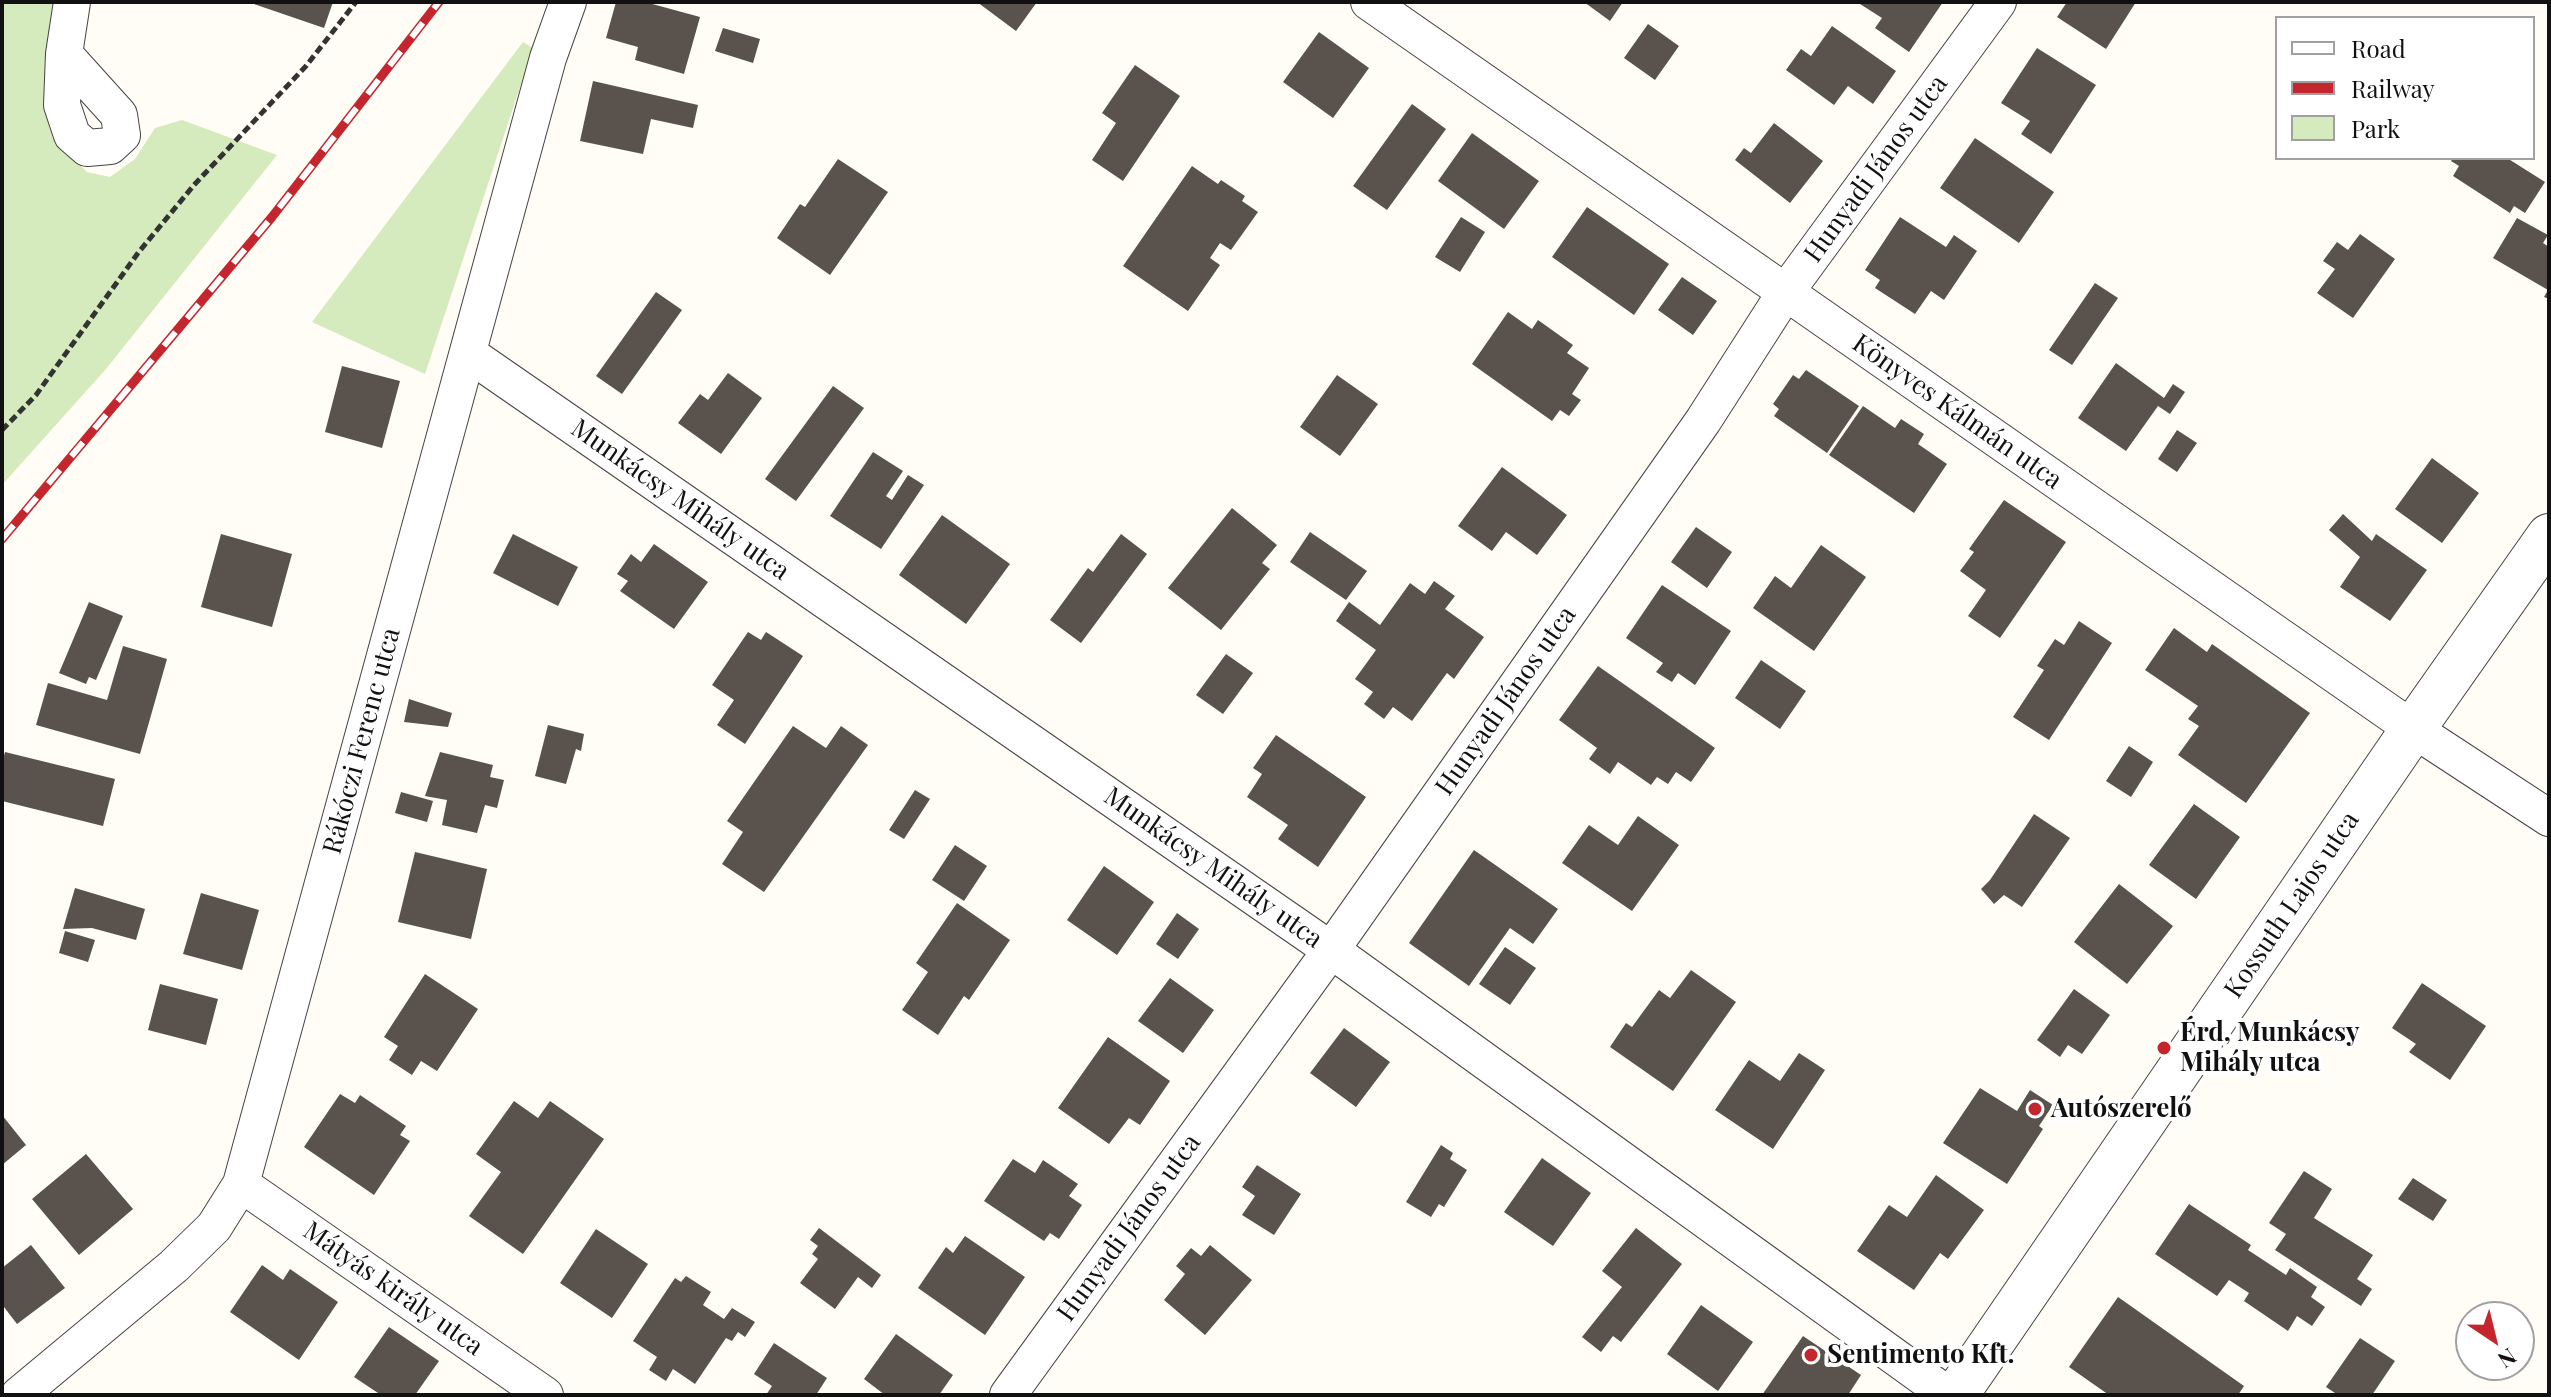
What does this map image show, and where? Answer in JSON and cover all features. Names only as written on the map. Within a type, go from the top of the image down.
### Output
[{"type":"street","points":[[64,54],[72,2]]},
{"type":"street","name":"Rákóczi Ferenc utca","points":[[19,1395],[174,1266],[214,1227],[241,1184],[548,58],[568,2]]},
{"type":"street","name":"Könyves Kálmán utca","points":[[1369,2],[2413,729],[2549,818]]},
{"type":"street","name":"Hunyadi János utca","points":[[1008,1395],[1331,950],[1703,421],[1785,293],[1998,2]]},
{"type":"street","name":"Munkácsy Mihály utca","points":[[469,354],[1331,950],[1948,1395]]},
{"type":"street","name":"Kossuth Lajos utca","points":[[1956,1395],[2549,536]]},
{"type":"street","name":"Mátyás király utca","points":[[241,1184],[545,1395]]},
{"type":"path","points":[[2,430],[36,395],[138,253],[194,185],[306,66],[356,2]]},
{"type":"green space","points":[[2,2],[63,2],[60,146],[87,172],[110,177],[135,159],[155,128],[182,120],[277,155],[106,369],[2,485]]},
{"type":"green space","points":[[523,42],[533,48],[425,374],[312,322]]},
{"type":"building","points":[[248,2],[333,2],[324,28]]},
{"type":"building","points":[[616,2],[645,2],[700,17],[684,74],[635,60],[638,47],[606,38]]},
{"type":"building","points":[[977,2],[1037,2],[1016,31]]},
{"type":"building","points":[[1584,2],[1623,2],[1610,21]]},
{"type":"building","points":[[1861,2],[1943,2],[1909,52],[1875,28],[1882,18]]},
{"type":"building","points":[[2067,2],[2136,2],[2106,49],[2057,17]]},
{"type":"building","points":[[1648,24],[1679,46],[1655,80],[1624,58]]},
{"type":"building","points":[[1832,26],[1896,71],[1873,104],[1848,86],[1834,105],[1786,70],[1801,49],[1811,56]]},
{"type":"building","points":[[723,28],[760,39],[753,63],[715,51]]},
{"type":"building","points":[[1319,32],[1369,68],[1333,118],[1283,82]]},
{"type":"building","points":[[2037,48],[2096,85],[2051,154],[2021,134],[2030,121],[2001,103]]},
{"type":"building","points":[[1135,65],[1180,96],[1123,181],[1092,160],[1116,123],[1102,113]]},
{"type":"building","points":[[593,81],[698,105],[693,128],[651,119],[643,154],[580,141]]},
{"type":"building","points":[[1412,104],[1446,129],[1387,210],[1353,186]]},
{"type":"building","points":[[1774,123],[1823,161],[1790,203],[1735,160],[1744,148],[1751,153]]},
{"type":"building","points":[[1472,133],[1539,181],[1504,229],[1438,181]]},
{"type":"building","points":[[1975,138],[2054,192],[2019,243],[1940,188]]},
{"type":"building","points":[[838,159],[888,192],[830,275],[777,238],[800,204],[805,207]]},
{"type":"building","points":[[2510,160],[2545,182],[2525,213],[2514,206],[2510,213],[2453,176],[2459,166],[2451,161]]},
{"type":"building","points":[[1192,166],[1218,184],[1221,180],[1245,196],[1242,201],[1258,212],[1231,250],[1220,243],[1210,258],[1220,265],[1188,311],[1123,266]]},
{"type":"building","points":[[1587,207],[1669,264],[1634,315],[1552,257]]},
{"type":"building","points":[[1461,217],[1485,232],[1460,272],[1435,257]]},
{"type":"building","points":[[1900,217],[1946,247],[1954,235],[1977,251],[1944,300],[1931,291],[1915,314],[1875,288],[1880,280],[1865,270]]},
{"type":"building","points":[[2517,218],[2548,235],[2543,243],[2549,247],[2549,299],[2544,297],[2548,290],[2493,258]]},
{"type":"building","points":[[2360,234],[2395,259],[2353,318],[2317,293],[2335,269],[2323,261],[2337,242],[2348,250]]},
{"type":"building","points":[[1682,277],[1717,301],[1693,335],[1658,310]]},
{"type":"building","points":[[2095,283],[2118,298],[2072,365],[2049,350]]},
{"type":"building","points":[[656,292],[682,310],[622,394],[596,376]]},
{"type":"building","points":[[1508,312],[1532,329],[1538,320],[1573,345],[1567,353],[1589,368],[1572,394],[1581,400],[1569,416],[1560,410],[1552,421],[1472,364]]},
{"type":"building","points":[[2116,363],[2164,398],[2173,384],[2185,392],[2170,414],[2158,406],[2126,451],[2078,418]]},
{"type":"building","points":[[342,366],[400,381],[382,448],[325,432]]},
{"type":"building","points":[[1806,370],[1859,406],[1827,453],[1774,416],[1779,409],[1773,404],[1793,375],[1799,379]]},
{"type":"building","points":[[728,373],[762,398],[721,454],[678,423],[700,394],[708,400]]},
{"type":"building","points":[[1337,375],[1378,404],[1340,456],[1300,427]]},
{"type":"building","points":[[833,386],[864,408],[796,501],[765,479]]},
{"type":"building","points":[[1863,406],[1895,428],[1901,419],[1924,434],[1918,444],[1947,464],[1914,513],[1829,455]]},
{"type":"building","points":[[2177,430],[2197,443],[2177,472],[2158,459]]},
{"type":"building","points":[[873,452],[903,471],[886,496],[892,500],[908,475],[924,485],[881,549],[830,516]]},
{"type":"building","points":[[2432,458],[2479,493],[2442,543],[2395,509]]},
{"type":"building","points":[[1502,467],[1567,515],[1537,555],[1506,532],[1492,551],[1458,526]]},
{"type":"building","points":[[2004,500],[2066,542],[2000,638],[1968,616],[1986,590],[1960,571],[1974,552],[1969,549]]},
{"type":"building","points":[[1232,508],[1277,545],[1262,563],[1270,569],[1221,630],[1168,588]]},
{"type":"building","points":[[2343,514],[2372,541],[2376,534],[2427,570],[2390,621],[2340,587],[2360,557],[2329,530]]},
{"type":"building","points":[[942,515],[1010,564],[966,624],[899,575]]},
{"type":"building","points":[[1696,527],[1732,552],[1707,588],[1671,562]]},
{"type":"building","points":[[1310,532],[1367,571],[1346,600],[1290,562]]},
{"type":"building","points":[[221,534],[292,554],[272,627],[201,607]]},
{"type":"building","points":[[513,534],[578,567],[558,606],[493,573]]},
{"type":"building","points":[[1121,534],[1147,554],[1081,643],[1050,620],[1088,568],[1093,572]]},
{"type":"building","points":[[654,544],[708,582],[674,629],[620,591],[628,581],[617,574],[631,554],[641,562]]},
{"type":"building","points":[[1821,545],[1866,577],[1814,651],[1753,608],[1775,576],[1791,588]]},
{"type":"building","points":[[1434,581],[1455,596],[1445,609],[1484,637],[1454,679],[1447,673],[1412,721],[1393,707],[1384,719],[1364,704],[1373,692],[1355,679],[1376,650],[1336,621],[1349,602],[1380,625],[1410,583],[1425,594]]},
{"type":"building","points":[[1662,585],[1731,631],[1695,685],[1678,673],[1672,682],[1656,672],[1663,663],[1626,638]]},
{"type":"building","points":[[89,602],[123,616],[96,680],[89,677],[86,684],[59,673]]},
{"type":"building","points":[[2079,621],[2112,643],[2049,740],[2013,717],[2044,670],[2037,666],[2055,639],[2064,645]]},
{"type":"building","points":[[2174,628],[2207,652],[2212,644],[2310,713],[2246,803],[2178,755],[2199,726],[2188,719],[2198,706],[2145,670]]},
{"type":"building","points":[[748,632],[761,640],[766,632],[803,656],[745,744],[717,725],[734,700],[712,685]]},
{"type":"building","points":[[123,646],[167,659],[140,754],[36,725],[48,683],[107,700]]},
{"type":"building","points":[[1226,654],[1253,673],[1223,714],[1196,695]]},
{"type":"building","points":[[1761,660],[1806,691],[1780,729],[1735,698]]},
{"type":"building","points":[[1598,666],[1715,748],[1691,782],[1676,772],[1668,784],[1657,777],[1651,785],[1618,762],[1610,774],[1589,759],[1597,748],[1559,720]]},
{"type":"building","points":[[409,699],[452,713],[448,727],[404,722]]},
{"type":"building","points":[[548,725],[584,734],[581,751],[576,749],[566,784],[535,776]]},
{"type":"building","points":[[793,726],[826,748],[841,726],[868,745],[764,892],[722,864],[743,832],[727,821]]},
{"type":"building","points":[[1276,735],[1366,797],[1318,867],[1278,839],[1288,825],[1247,797],[1262,774],[1253,768]]},
{"type":"building","points":[[2129,746],[2153,762],[2131,797],[2106,781]]},
{"type":"building","points":[[5,752],[115,779],[103,826],[2,801]]},
{"type":"building","points":[[440,752],[493,765],[490,777],[504,780],[497,808],[485,805],[477,833],[442,825],[447,800],[425,796]]},
{"type":"building","points":[[915,790],[930,799],[904,839],[889,830]]},
{"type":"building","points":[[401,792],[433,801],[427,822],[395,813]]},
{"type":"building","points":[[2194,804],[2240,837],[2196,899],[2149,865]]},
{"type":"building","points":[[2034,814],[2070,838],[2022,907],[2004,895],[1994,904],[1981,889]]},
{"type":"building","points":[[1638,816],[1679,845],[1632,911],[1562,863],[1589,825],[1618,845]]},
{"type":"building","points":[[955,845],[987,866],[964,901],[932,880]]},
{"type":"building","points":[[1474,850],[1558,909],[1533,944],[1510,928],[1469,986],[1409,943]]},
{"type":"building","points":[[415,852],[487,869],[471,939],[398,922]]},
{"type":"building","points":[[1104,866],[1154,902],[1117,955],[1067,920]]},
{"type":"building","points":[[2119,884],[2173,926],[2127,984],[2074,942]]},
{"type":"building","points":[[75,888],[145,909],[136,940],[92,928],[63,929]]},
{"type":"building","points":[[201,893],[259,910],[242,970],[183,954]]},
{"type":"building","points":[[957,903],[1010,940],[969,1000],[964,996],[938,1035],[902,1010],[928,972],[916,963]]},
{"type":"building","points":[[1177,913],[1199,929],[1178,959],[1156,944]]},
{"type":"building","points":[[65,931],[95,940],[88,962],[59,953]]},
{"type":"building","points":[[1505,947],[1536,968],[1510,1005],[1479,984]]},
{"type":"building","points":[[1691,970],[1736,1002],[1673,1091],[1610,1047],[1626,1023],[1632,1027],[1659,990],[1670,998]]},
{"type":"building","points":[[425,974],[478,1009],[437,1071],[421,1061],[412,1075],[389,1060],[398,1046],[384,1037]]},
{"type":"building","points":[[1170,978],[1214,1010],[1183,1053],[1138,1021]]},
{"type":"building","points":[[2422,983],[2486,1026],[2450,1080],[2409,1052],[2416,1044],[2392,1028]]},
{"type":"building","points":[[160,984],[218,999],[206,1045],[148,1030]]},
{"type":"building","points":[[2074,989],[2110,1015],[2082,1054],[2068,1045],[2060,1057],[2037,1040]]},
{"type":"building","points":[[1344,1028],[1390,1062],[1356,1107],[1310,1073]]},
{"type":"building","points":[[1108,1037],[1170,1081],[1140,1125],[1129,1118],[1109,1144],[1058,1108]]},
{"type":"building","points":[[1799,1053],[1825,1070],[1773,1149],[1715,1110],[1749,1060],[1780,1081]]},
{"type":"building","points":[[1980,1088],[2017,1111],[2030,1090],[2053,1105],[2039,1126],[2043,1129],[2007,1184],[1943,1143]]},
{"type":"building","points":[[340,1094],[355,1103],[360,1095],[406,1126],[400,1135],[410,1141],[374,1195],[304,1147]]},
{"type":"building","points":[[514,1101],[538,1118],[550,1101],[604,1139],[523,1254],[469,1216],[501,1172],[476,1154]]},
{"type":"building","points":[[2,1115],[26,1145],[2,1165]]},
{"type":"building","points":[[1441,1145],[1453,1153],[1450,1159],[1467,1170],[1444,1207],[1439,1204],[1431,1217],[1406,1202]]},
{"type":"building","points":[[86,1154],[133,1209],[79,1255],[32,1199]]},
{"type":"building","points":[[1542,1158],[1591,1193],[1553,1246],[1504,1212]]},
{"type":"building","points":[[1013,1159],[1035,1173],[1043,1160],[1078,1184],[1069,1196],[1082,1205],[1059,1239],[1050,1233],[1044,1241],[984,1201]]},
{"type":"building","points":[[1257,1165],[1301,1194],[1274,1235],[1242,1215],[1255,1196],[1242,1187]]},
{"type":"building","points":[[2304,1171],[2332,1189],[2314,1218],[2373,1255],[2357,1279],[2372,1289],[2361,1306],[2275,1250],[2286,1234],[2269,1223]]},
{"type":"building","points":[[1936,1175],[1984,1210],[1948,1259],[1940,1253],[1914,1290],[1857,1251],[1889,1205],[1907,1217]]},
{"type":"building","points":[[2413,1178],[2447,1200],[2433,1221],[2398,1199]]},
{"type":"building","points":[[2189,1204],[2251,1245],[2248,1250],[2286,1275],[2290,1268],[2317,1287],[2311,1297],[2325,1307],[2312,1326],[2297,1316],[2288,1331],[2244,1301],[2249,1293],[2229,1280],[2217,1296],[2155,1254]]},
{"type":"building","points":[[819,1228],[881,1275],[872,1288],[858,1277],[835,1309],[800,1283],[818,1259],[812,1254],[818,1246],[810,1240]]},
{"type":"building","points":[[1636,1228],[1682,1264],[1621,1342],[1613,1336],[1601,1352],[1582,1337],[1622,1287],[1602,1271]]},
{"type":"building","points":[[596,1229],[648,1264],[612,1318],[560,1283]]},
{"type":"building","points":[[965,1236],[1025,1277],[985,1335],[918,1288],[946,1247],[953,1253]]},
{"type":"building","points":[[31,1245],[65,1288],[17,1324],[2,1308],[2,1268]]},
{"type":"building","points":[[1210,1245],[1252,1280],[1205,1335],[1164,1300],[1185,1274],[1176,1266],[1191,1248],[1201,1256]]},
{"type":"building","points":[[262,1265],[283,1280],[290,1269],[338,1302],[299,1360],[230,1312]]},
{"type":"building","points":[[686,1276],[711,1292],[703,1305],[724,1319],[732,1308],[755,1322],[745,1337],[738,1332],[732,1341],[726,1338],[695,1384],[673,1369],[666,1381],[649,1370],[657,1357],[633,1341],[675,1278],[681,1282]]},
{"type":"building","points":[[2118,1297],[2244,1386],[2238,1395],[2109,1395],[2069,1367]]},
{"type":"building","points":[[1701,1305],[1753,1342],[1718,1391],[1667,1354]]},
{"type":"building","points":[[389,1327],[439,1361],[415,1395],[381,1395],[354,1377]]},
{"type":"building","points":[[896,1334],[953,1375],[939,1395],[885,1395],[864,1379]]},
{"type":"building","name":"Sentimento Kft.","points":[[1803,1336],[1861,1375],[1848,1395],[1762,1395]]},
{"type":"building","points":[[2360,1338],[2395,1361],[2372,1395],[2338,1395],[2326,1387]]},
{"type":"building","points":[[774,1343],[827,1378],[816,1395],[766,1395],[772,1386],[754,1374]]},
{"type":"railway","points":[[2,539],[272,217],[439,2]]},
{"type":"place","name":"Érd, Munkácsy Mihály utca","points":[[2164,1048]]},
{"type":"place","name":"Autószerelő","points":[[2035,1109]]},
{"type":"place","name":"Sentimento Kft.","points":[[1811,1355]]}]
